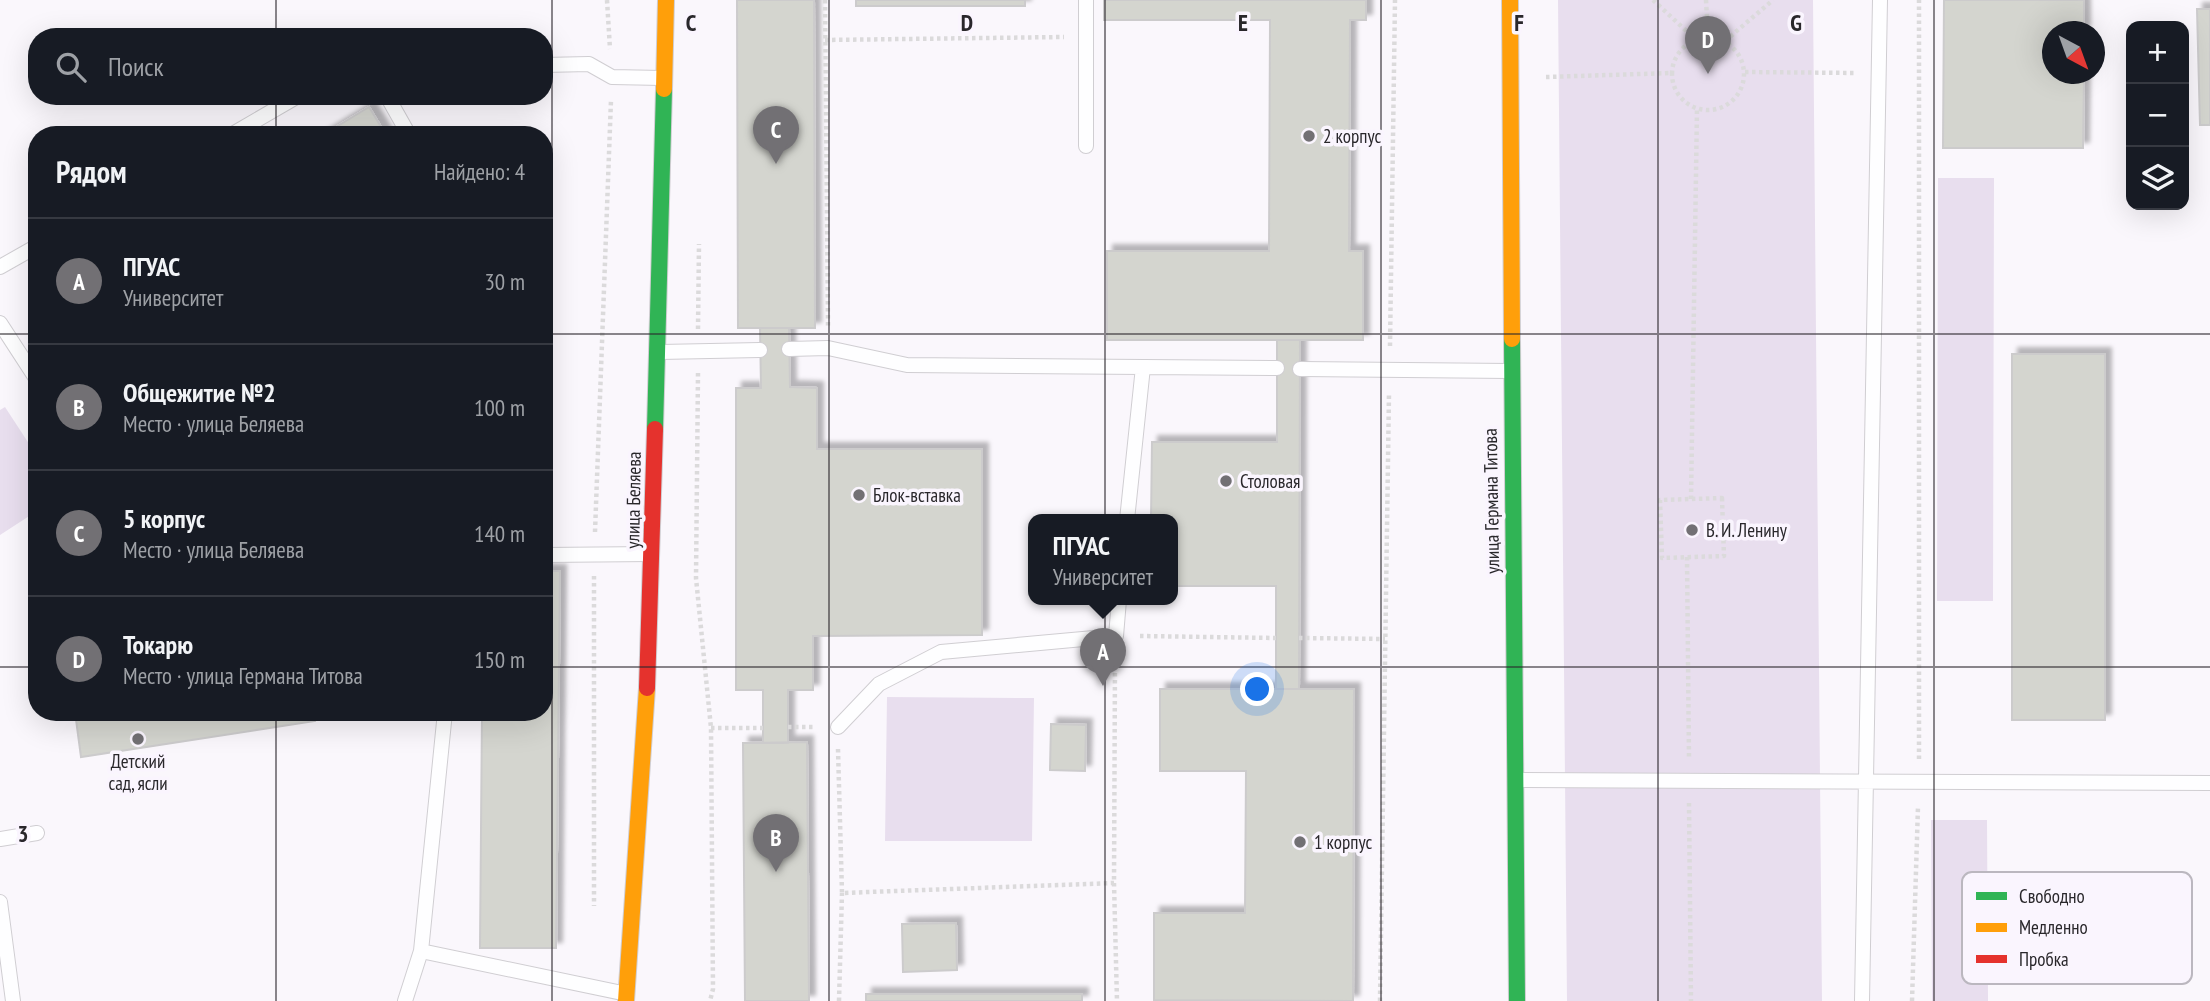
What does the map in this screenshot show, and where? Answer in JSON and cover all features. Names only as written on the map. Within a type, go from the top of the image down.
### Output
[{"type":"main road","name":"улица Беляева","points":[[627,998],[644,752],[652,554],[666,0]]},
{"type":"main road","name":"улица Германа Титова","points":[[1510,0],[1517,1001]]},
{"type":"lane","points":[[1086,0],[1086,146]]},
{"type":"lane","points":[[1862,1001],[1880,0]]},
{"type":"lane","points":[[553,65],[589,64],[612,77],[664,78]]},
{"type":"lane","points":[[246,126],[283,105]]},
{"type":"lane","points":[[392,105],[404,126]]},
{"type":"lane","points":[[0,267],[28,251]]},
{"type":"lane","points":[[0,323],[28,366]]},
{"type":"lane","points":[[789,349],[828,348],[907,365],[1277,369]]},
{"type":"lane","points":[[657,352],[760,350]]},
{"type":"lane","points":[[1129,514],[1143,368]]},
{"type":"lane","points":[[1300,369],[1511,371]]},
{"type":"lane","points":[[553,555],[652,554]]},
{"type":"lane","points":[[838,727],[879,684],[941,652],[1116,636],[1119,605]]},
{"type":"lane","points":[[405,1001],[421,951],[443,721]]},
{"type":"lane","points":[[1515,780],[2210,783]]},
{"type":"lane","points":[[0,839],[37,833]]},
{"type":"lane","points":[[0,902],[13,1001]]},
{"type":"lane","points":[[421,951],[627,998]]},
{"type":"path","points":[[594,918],[594,554],[612,77],[607,0]]},
{"type":"path","points":[[825,0],[828,348]]},
{"type":"path","points":[[1380,1001],[1395,0]]},
{"type":"path","points":[[1653,0],[1695,39]]},
{"type":"path","points":[[1706,0],[1707,37]]},
{"type":"path","points":[[1725,41],[1773,0]]},
{"type":"path","points":[[1912,1001],[1919,782],[1919,0]]},
{"type":"path","points":[[825,40],[1086,37]]},
{"type":"path","points":[[1707,37],[1725,41],[1735,49],[1745,72],[1742,90],[1731,103],[1715,110],[1697,109],[1684,101],[1675,88],[1672,73],[1675,59],[1683,47],[1695,39],[1707,37]]},
{"type":"path","points":[[1745,72],[1879,73]]},
{"type":"path","points":[[1543,77],[1672,73]]},
{"type":"path","points":[[1691,499],[1697,109]]},
{"type":"path","points":[[699,241],[696,579],[712,728],[713,989],[710,1001]]},
{"type":"path","points":[[1722,498],[1724,556],[1661,558],[1660,500],[1691,499],[1722,498]]},
{"type":"path","points":[[1117,1001],[1114,883],[1116,636],[1276,638]]},
{"type":"path","points":[[1299,638],[1385,639]]},
{"type":"path","points":[[712,728],[763,727]]},
{"type":"path","points":[[838,727],[842,892],[839,1001]]},
{"type":"path","points":[[842,892],[1114,883]]},
{"type":"shaded area","points":[[1558,0],[1813,0],[1822,1001],[1567,1001]]},
{"type":"shaded area","points":[[1938,178],[1994,178],[1993,601],[1937,601]]},
{"type":"shaded area","points":[[5,407],[28,442],[28,517],[0,535],[0,410]]},
{"type":"shaded area","points":[[887,697],[1034,698],[1032,841],[885,841]]},
{"type":"shaded area","points":[[1931,820],[1987,820],[1987,872],[1962,872],[1962,984],[1988,984],[1988,1001],[1932,1001]]},
{"type":"building","points":[[737,0],[814,0],[815,328],[738,328]]},
{"type":"building","points":[[856,0],[1025,0],[1025,6],[856,6]]},
{"type":"building","name":"2 корпус","points":[[1104,0],[1366,0],[1366,20],[1350,20],[1349,251],[1363,251],[1363,340],[1107,340],[1107,251],[1269,251],[1270,20],[1104,20]]},
{"type":"building","points":[[1944,0],[2084,0],[2084,21],[2042,21],[2042,84],[2084,84],[2083,148],[1943,148]]},
{"type":"building","points":[[2197,9],[2210,9],[2210,125],[2200,125]]},
{"type":"building","points":[[369,107],[381,126],[338,126]]},
{"type":"building","name":"Блок-вставка","points":[[760,328],[789,328],[790,387],[817,388],[817,449],[982,449],[982,635],[813,636],[813,690],[788,690],[788,743],[763,743],[763,690],[736,690],[736,388],[761,388]]},
{"type":"building","name":"Столовая","points":[[1277,340],[1300,340],[1299,689],[1276,689],[1276,586],[1178,586],[1178,514],[1151,514],[1152,442],[1277,442]]},
{"type":"building","points":[[2012,354],[2105,354],[2105,720],[2012,720]]},
{"type":"building","points":[[553,571],[560,571],[556,948],[480,948],[482,721],[553,721]]},
{"type":"building","name":"1 корпус","points":[[1160,689],[1354,689],[1353,1001],[1154,1000],[1154,913],[1245,913],[1246,771],[1160,771]]},
{"type":"building","name":"Детский сад, ясли","points":[[76,721],[315,721],[81,757]]},
{"type":"building","points":[[1051,724],[1086,725],[1085,771],[1050,770]]},
{"type":"building","points":[[807,742],[809,1001],[745,1001],[743,743]]},
{"type":"building","points":[[956,923],[957,970],[903,972],[902,924]]},
{"type":"building","points":[[866,994],[1082,994],[1082,1001],[866,1001]]},
{"type":"traffic: fast","points":[[655,429],[664,89]]},
{"type":"traffic: fast","points":[[1512,339],[1517,1001]]},
{"type":"traffic: slow","points":[[664,89],[666,0]]},
{"type":"traffic: slow","points":[[1510,0],[1512,339]]},
{"type":"traffic: slow","points":[[626,1001],[647,688]]},
{"type":"traffic: jam","points":[[647,688],[655,429]]},
{"type":"place","name":"Токарю","points":[[1708,74]]},
{"type":"place","name":"2 корпус","points":[[1309,136]]},
{"type":"place","name":"5 корпус","points":[[776,164]]},
{"type":"place","name":"Столовая","points":[[1226,481]]},
{"type":"place","name":"Блок-вставка","points":[[859,495]]},
{"type":"place","name":"В. И. Ленину","points":[[1692,530]]},
{"type":"place","name":"ПГУАС","points":[[1103,686]]},
{"type":"place","name":"Детский сад, ясли","points":[[138,739]]},
{"type":"place","name":"1 корпус","points":[[1300,842]]},
{"type":"place","name":"Общежитие №2","points":[[776,872]]}]
